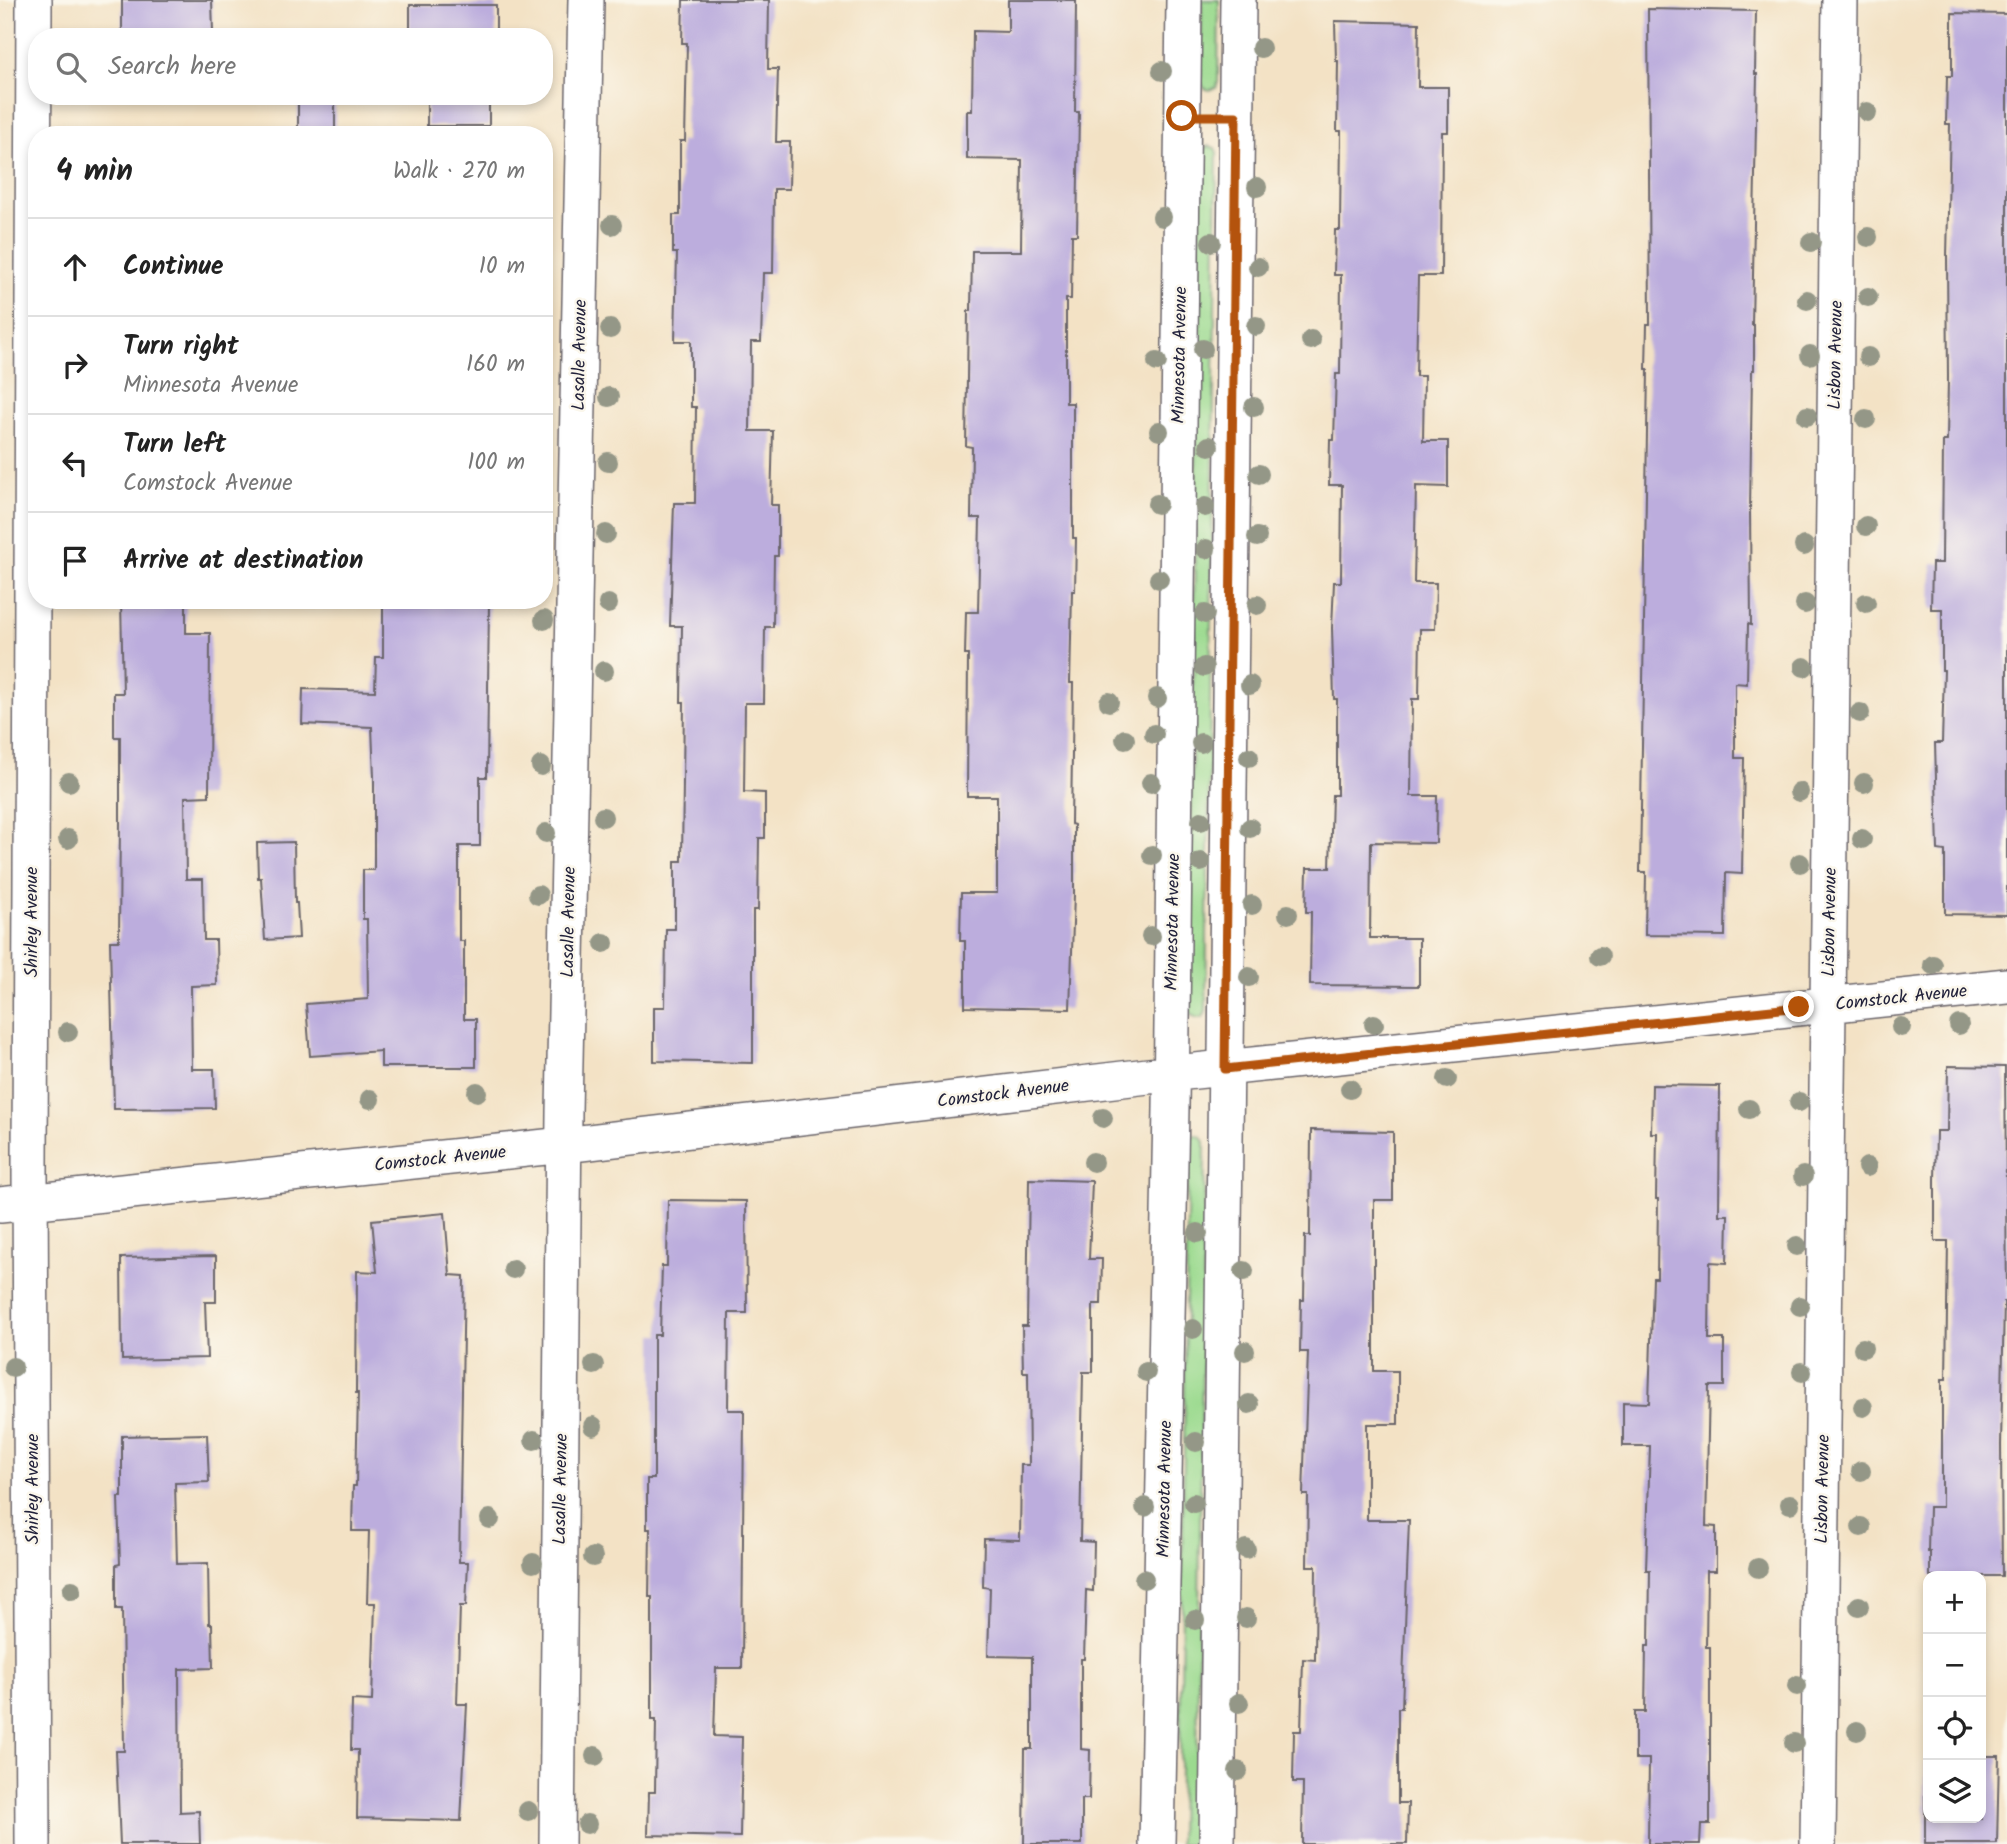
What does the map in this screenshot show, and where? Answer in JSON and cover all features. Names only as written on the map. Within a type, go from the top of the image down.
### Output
[{"type":"street","name":"Shirley Avenue","points":[[34,0],[34,28]]},
{"type":"street","name":"Lasalle Avenue","points":[[557,1844],[564,1145],[586,0]]},
{"type":"street","name":"Minnesota Avenue","points":[[1157,1844],[1171,1074],[1184,0]]},
{"type":"street","points":[[1217,1844],[1238,0]]},
{"type":"street","name":"Lisbon Avenue","points":[[1818,1844],[1840,0]]},
{"type":"street","name":"Shirley Avenue","points":[[32,105],[32,126]]},
{"type":"street","points":[[1182,116],[1236,116]]},
{"type":"street","name":"Shirley Avenue","points":[[28,380],[15,1203],[33,1844]]},
{"type":"street","name":"Comstock Avenue","points":[[15,1203],[564,1145],[1171,1074],[2007,986]]},
{"type":"green space","points":[[1202,0],[1219,0],[1218,82],[1216,88],[1209,90],[1204,88],[1201,82]]},
{"type":"green space","points":[[1209,146],[1215,148],[1217,153],[1206,1012],[1203,1017],[1197,1018],[1191,1015],[1189,1010],[1200,153]]},
{"type":"green space","points":[[1197,1135],[1205,1142],[1196,1844],[1179,1844],[1188,1142],[1191,1136]]},
{"type":"building","points":[[122,0],[212,0],[213,28],[122,28]]},
{"type":"building","points":[[683,0],[769,0],[768,69],[778,69],[776,142],[790,142],[789,189],[774,189],[773,273],[763,273],[761,342],[751,342],[750,431],[773,431],[771,505],[778,505],[773,627],[765,627],[764,703],[745,703],[744,792],[765,793],[765,838],[759,838],[758,910],[753,910],[753,1063],[654,1061],[654,1007],[665,1007],[666,929],[675,929],[675,861],[682,861],[682,626],[670,626],[674,503],[695,503],[696,407],[691,407],[691,341],[675,341],[677,253],[673,253],[673,215],[680,215],[680,141],[685,141],[687,43],[682,43]]},
{"type":"building","points":[[1008,0],[1076,0],[1075,112],[1079,112],[1077,235],[1072,235],[1071,299],[1066,299],[1066,403],[1073,403],[1073,538],[1076,538],[1070,683],[1073,683],[1071,824],[1074,825],[1074,894],[1070,1009],[965,1007],[965,941],[960,941],[961,893],[997,893],[997,796],[967,796],[966,612],[978,612],[980,518],[971,518],[972,447],[966,446],[968,311],[971,311],[972,251],[1021,251],[1022,160],[967,159],[967,111],[972,111],[973,31],[1008,32]]},
{"type":"building","points":[[410,5],[496,5],[496,28],[410,28]]},
{"type":"building","points":[[1648,9],[1756,11],[1751,625],[1748,624],[1747,684],[1735,683],[1735,758],[1744,758],[1742,874],[1726,873],[1725,936],[1645,935],[1646,872],[1640,872],[1646,369],[1647,324],[1650,324]]},
{"type":"building","points":[[1952,13],[2007,14],[2007,915],[1945,914],[1945,851],[1938,850],[1935,743],[1942,743],[1944,670],[1942,609],[1931,609],[1932,563],[1942,563],[1943,441],[1947,441],[1950,124],[1946,124],[1947,76],[1952,76]]},
{"type":"building","points":[[1335,21],[1419,23],[1418,87],[1448,87],[1448,132],[1442,132],[1441,276],[1418,276],[1416,376],[1424,376],[1423,441],[1448,441],[1448,487],[1416,486],[1414,583],[1436,583],[1435,629],[1420,629],[1419,699],[1412,699],[1411,796],[1437,796],[1436,843],[1371,842],[1370,938],[1419,938],[1419,986],[1310,985],[1311,912],[1306,912],[1307,868],[1330,868],[1332,795],[1337,795],[1337,699],[1334,699],[1332,628],[1334,582],[1341,582],[1342,485],[1329,485],[1330,440],[1334,440],[1336,374],[1340,374],[1341,275],[1334,275],[1335,230],[1340,230],[1341,131],[1337,131],[1338,61]]},
{"type":"building","points":[[298,105],[335,105],[335,126],[298,126]]},
{"type":"building","points":[[427,105],[489,105],[489,126],[427,126]]},
{"type":"building","points":[[121,609],[186,609],[186,633],[210,633],[209,796],[185,797],[186,879],[203,879],[204,940],[216,940],[217,985],[191,986],[192,1069],[214,1069],[215,1108],[114,1109],[110,941],[119,941],[120,737],[114,737],[114,693],[123,693]]},
{"type":"building","points":[[383,609],[489,609],[487,777],[480,777],[480,846],[459,846],[459,941],[464,941],[464,1019],[476,1019],[476,1067],[381,1067],[381,1051],[310,1056],[306,1004],[368,999],[363,870],[374,870],[374,777],[372,727],[302,724],[303,689],[375,691],[376,657],[383,657]]},
{"type":"building","points":[[294,842],[295,903],[299,938],[265,940],[257,843]]},
{"type":"building","points":[[1948,1066],[2005,1067],[2007,1302],[2004,1302],[2001,1445],[2002,1576],[1986,1576],[1986,1571],[1930,1571],[1929,1507],[1942,1507],[1942,1379],[1946,1379],[1948,1241],[1935,1241],[1936,1131],[1947,1131]]},
{"type":"building","points":[[1652,1085],[1720,1086],[1719,1215],[1728,1215],[1727,1263],[1710,1262],[1709,1339],[1724,1339],[1724,1386],[1709,1386],[1706,1526],[1716,1527],[1716,1571],[1707,1571],[1710,1824],[1701,1824],[1700,1844],[1648,1844],[1649,1759],[1635,1759],[1635,1712],[1645,1712],[1646,1646],[1649,1646],[1650,1570],[1646,1570],[1650,1446],[1623,1446],[1623,1402],[1649,1403],[1653,1278],[1657,1278],[1658,1199],[1657,1133],[1651,1133]]},
{"type":"building","points":[[1311,1130],[1393,1132],[1393,1200],[1374,1200],[1374,1371],[1398,1371],[1398,1424],[1367,1424],[1367,1520],[1409,1520],[1402,1708],[1398,1708],[1398,1803],[1408,1803],[1407,1844],[1302,1844],[1303,1782],[1293,1782],[1294,1731],[1301,1731],[1303,1659],[1315,1660],[1316,1566],[1307,1566],[1308,1495],[1303,1495],[1308,1352],[1300,1352],[1305,1236],[1310,1236]]},
{"type":"building","points":[[1029,1179],[1092,1181],[1089,1259],[1102,1259],[1101,1304],[1093,1304],[1093,1372],[1083,1372],[1080,1541],[1094,1542],[1093,1591],[1086,1590],[1084,1659],[1081,1659],[1081,1749],[1090,1750],[1089,1799],[1082,1799],[1082,1844],[1024,1844],[1025,1749],[1032,1749],[1032,1657],[988,1656],[990,1588],[983,1587],[984,1539],[1020,1540],[1021,1465],[1029,1465],[1028,1372],[1023,1372],[1022,1326],[1027,1326]]},
{"type":"building","points":[[668,1200],[746,1201],[747,1313],[729,1313],[728,1410],[744,1410],[742,1668],[716,1668],[714,1736],[742,1737],[740,1837],[648,1835],[649,1792],[655,1792],[656,1720],[652,1720],[652,1597],[649,1597],[650,1529],[647,1529],[647,1479],[654,1479],[654,1335],[660,1335],[662,1266],[667,1266]]},
{"type":"building","points":[[445,1213],[450,1275],[464,1276],[459,1562],[468,1562],[466,1606],[460,1606],[457,1704],[467,1704],[461,1821],[357,1818],[358,1750],[351,1750],[352,1700],[372,1701],[375,1603],[367,1603],[369,1531],[352,1531],[358,1393],[357,1271],[377,1272],[372,1220]]},
{"type":"building","points":[[216,1256],[216,1302],[205,1302],[207,1358],[122,1360],[121,1258]]},
{"type":"building","points":[[207,1434],[209,1482],[175,1483],[177,1564],[208,1563],[213,1668],[179,1669],[180,1812],[199,1811],[200,1844],[120,1844],[116,1751],[124,1751],[122,1609],[116,1609],[116,1565],[120,1564],[118,1497],[122,1497],[122,1436]]},
{"type":"building","points":[[1986,1756],[1999,1756],[1997,1844],[1925,1844],[1925,1823],[1986,1823]]},
{"type":"route","points":[[1182,116],[1236,116],[1225,1069],[1799,1007]]}]
